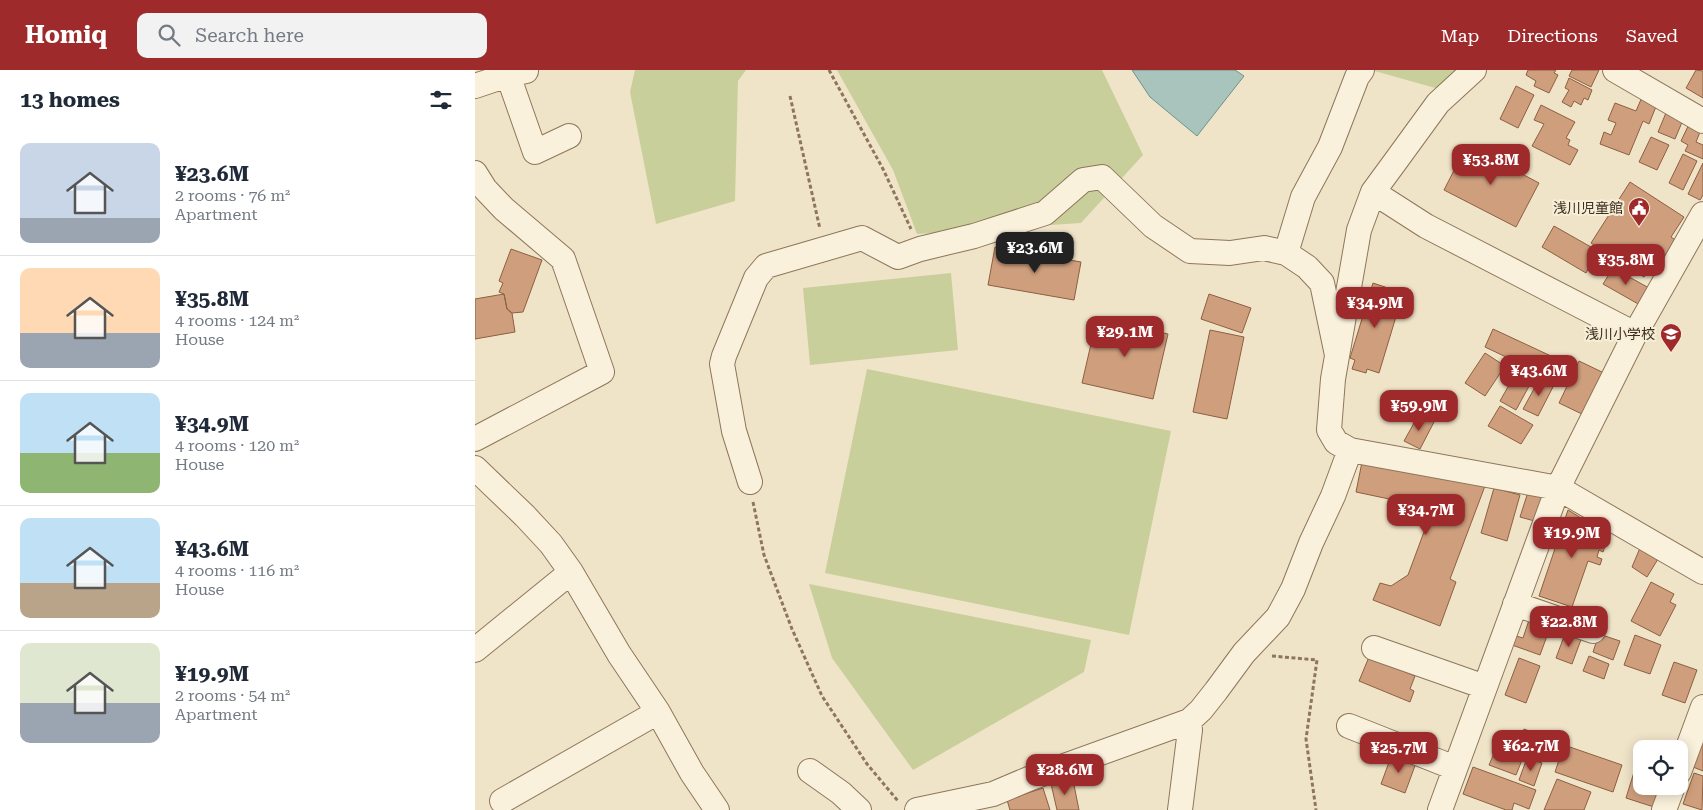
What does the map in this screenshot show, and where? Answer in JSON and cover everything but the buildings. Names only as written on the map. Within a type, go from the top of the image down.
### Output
[{"type":"street","points":[[1287,253],[1303,197],[1330,147],[1357,77],[1362,70]]},
{"type":"street","points":[[1474,70],[1438,103],[1373,192],[1359,230],[1333,379],[1329,430],[1337,442],[1350,450],[1558,488],[1703,572]]},
{"type":"street","points":[[1615,70],[1703,121]]},
{"type":"street","points":[[475,86],[517,73],[535,152],[569,136]]},
{"type":"street","points":[[475,173],[485,189],[504,209],[563,259],[602,372],[475,439]]},
{"type":"street","points":[[750,482],[735,432],[722,364],[756,278],[766,266],[862,238],[898,257],[920,249],[974,236],[1045,213],[1083,180],[1102,177],[1153,226],[1190,251],[1230,253],[1264,248],[1287,253],[1307,268],[1322,284],[1337,354]]},
{"type":"street","points":[[1373,192],[1427,226],[1635,334]]},
{"type":"street","points":[[1440,810],[1558,488],[1635,334],[1703,214]]},
{"type":"street","points":[[919,809],[995,802],[1040,774],[1189,721],[1206,704],[1244,653],[1278,617],[1293,589],[1311,543],[1333,496],[1350,450]]},
{"type":"street","points":[[475,468],[551,544],[571,572],[619,654],[658,712],[692,774],[717,810]]},
{"type":"street","points":[[475,650],[571,572]]},
{"type":"street","points":[[1515,604],[1593,631]]},
{"type":"street","points":[[1374,648],[1485,688]]},
{"type":"street","points":[[1688,748],[1703,707]]},
{"type":"street","points":[[502,801],[658,712]]},
{"type":"street","points":[[1180,810],[1190,730],[1189,721]]},
{"type":"street","points":[[1349,726],[1455,768]]},
{"type":"street","points":[[810,771],[841,793],[859,810]]},
{"type":"street","points":[[1665,810],[1670,795]]},
{"type":"path","points":[[829,70],[883,169],[920,249]]},
{"type":"path","points":[[790,96],[817,210]]},
{"type":"path","points":[[750,482],[764,556],[792,629],[822,696],[867,764],[897,800],[919,809]]},
{"type":"path","points":[[1244,653],[1317,660],[1306,739],[1316,810]]},
{"type":"green space","points":[[635,70],[746,70],[738,81],[735,201],[656,224],[630,92]]},
{"type":"green space","points":[[837,70],[1102,70],[1143,155],[1081,223],[917,234],[893,170]]},
{"type":"green space","points":[[1371,70],[1461,70],[1439,89]]},
{"type":"green space","points":[[951,273],[958,350],[810,365],[803,288]]},
{"type":"green space","points":[[867,369],[1171,431],[1129,635],[825,573]]},
{"type":"green space","points":[[809,584],[1091,640],[1084,672],[913,770],[832,658]]},
{"type":"water","points":[[1132,70],[1235,70],[1244,76],[1197,136],[1150,97]]},
{"type":"place","name":"浅川児童館","points":[[1639,227]]},
{"type":"place","name":"浅川小学校","points":[[1671,353]]}]
